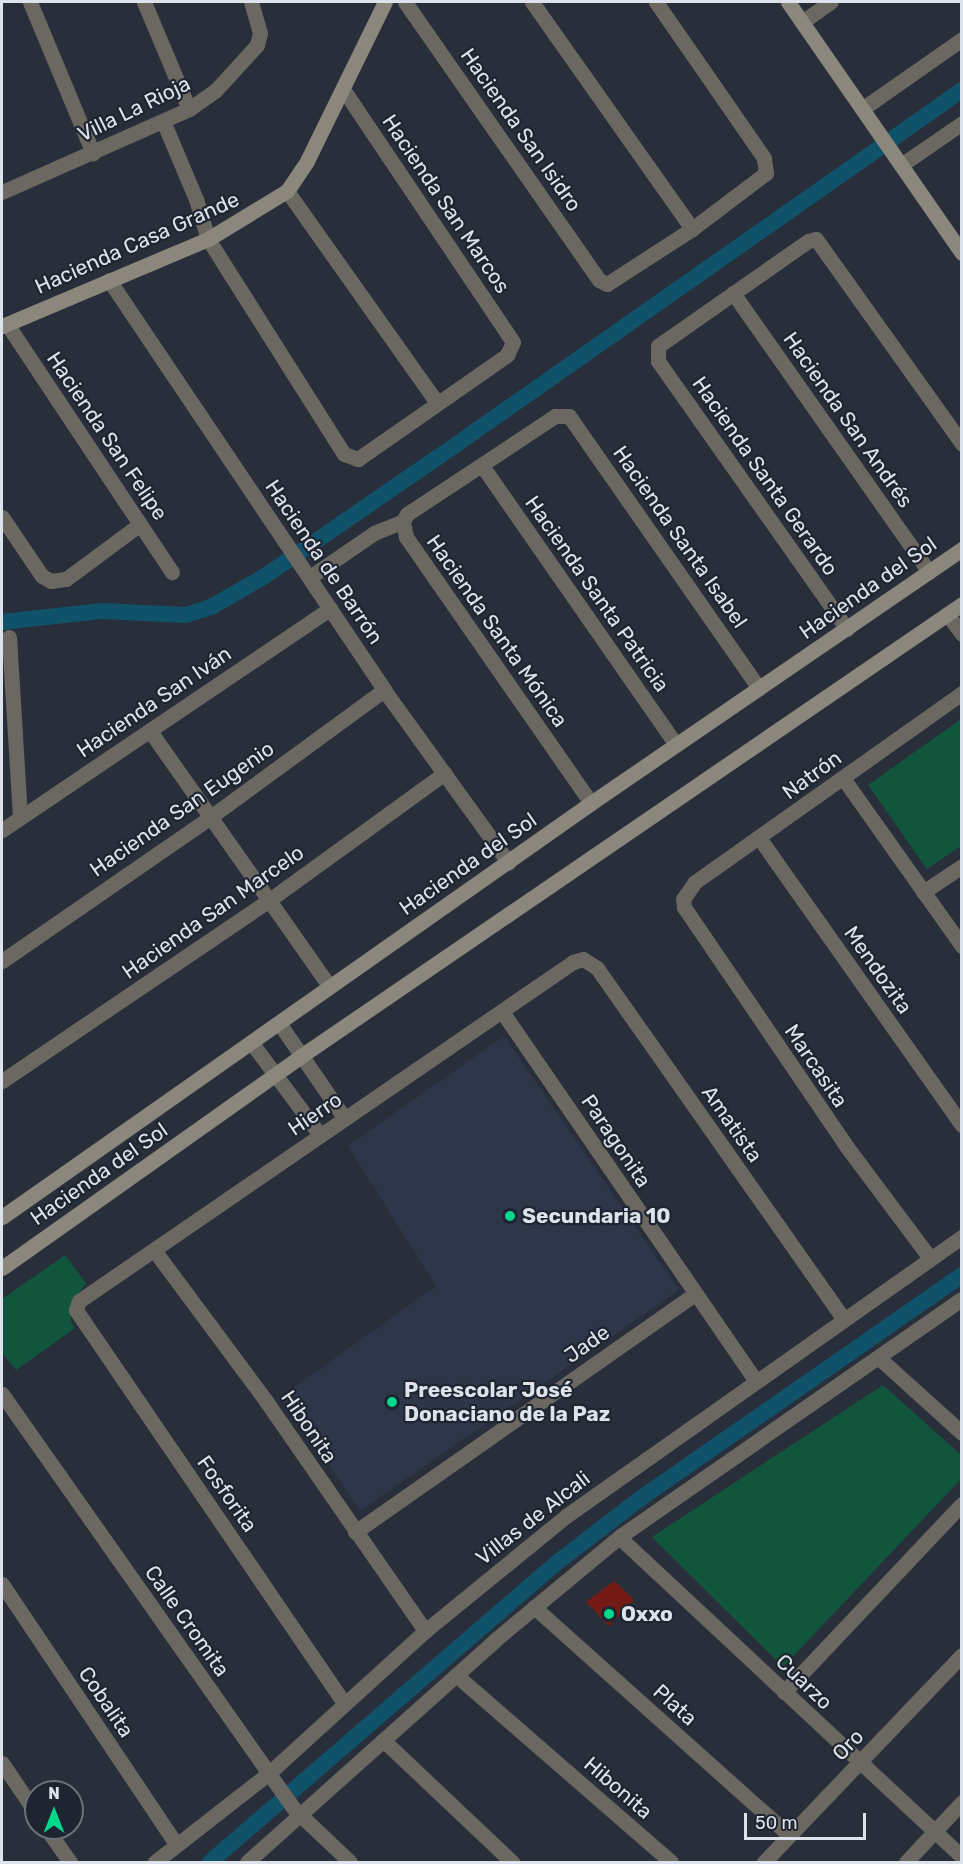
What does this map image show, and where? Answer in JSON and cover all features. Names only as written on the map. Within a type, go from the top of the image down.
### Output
[{"type":"street","points":[[30,2],[93,153]]},
{"type":"street","points":[[144,2],[189,109]]},
{"type":"street","name":"Hacienda Casa Grande","points":[[4,325],[208,239],[260,211],[287,191],[307,161],[385,2]]},
{"type":"street","name":"Hacienda San Isidro","points":[[405,2],[603,283],[612,283],[692,229]]},
{"type":"street","points":[[532,2],[692,229],[766,173],[764,158],[656,2]]},
{"type":"street","points":[[788,2],[962,253]]},
{"type":"street","points":[[802,22],[831,2]]},
{"type":"street","name":"Villa La Rioja","points":[[2,192],[189,109],[215,91],[251,55],[260,33],[252,3]]},
{"type":"street","points":[[865,113],[962,39]]},
{"type":"street","name":"Hacienda San Marcos","points":[[343,89],[513,342],[507,355],[437,403]]},
{"type":"street","points":[[163,121],[196,199],[208,239],[351,459],[365,455],[437,403],[287,191]]},
{"type":"street","points":[[897,160],[962,123]]},
{"type":"street","points":[[733,293],[813,239],[822,243],[962,444]]},
{"type":"street","name":"Hacienda de Barrón","points":[[109,280],[384,690],[509,863]]},
{"type":"street","name":"Hacienda Santa Gerardo","points":[[733,293],[658,346],[658,361],[847,628]]},
{"type":"street","name":"Hacienda San Andrés","points":[[733,293],[929,572]]},
{"type":"street","name":"Hacienda San Felipe","points":[[4,325],[172,572]]},
{"type":"street","name":"Hacienda Santa Mónica","points":[[562,414],[483,467],[406,514],[403,521],[406,537],[591,803]]},
{"type":"street","name":"Hacienda Santa Isabel","points":[[562,414],[575,422],[759,688]]},
{"type":"street","name":"Hacienda Santa Patricia","points":[[483,467],[676,745]]},
{"type":"street","points":[[2,517],[42,576],[51,582],[66,579],[140,524]]},
{"type":"street","points":[[307,572],[374,533],[403,521]]},
{"type":"street","name":"Hacienda del Sol","points":[[2,1217],[329,986],[509,863],[591,803],[962,549]]},
{"type":"street","name":"Hacienda del Sol","points":[[2,1268],[301,1056],[962,604]]},
{"type":"street","name":"Hacienda San Iván","points":[[2,830],[330,609]]},
{"type":"street","points":[[947,614],[962,634]]},
{"type":"street","points":[[9,637],[6,688],[20,818]]},
{"type":"street","name":"Hacienda San Eugenio","points":[[2,961],[209,818],[384,690]]},
{"type":"street","name":"Natrón","points":[[686,890],[962,693]]},
{"type":"street","points":[[150,730],[209,818],[329,986]]},
{"type":"street","name":"Hacienda San Marcelo","points":[[2,1081],[268,901],[445,773]]},
{"type":"street","points":[[843,778],[962,946]]},
{"type":"street","name":"Mendozita","points":[[760,839],[962,1125]]},
{"type":"street","points":[[923,892],[962,866]]},
{"type":"street","name":"Marcasita","points":[[686,890],[684,907],[847,1147],[930,1258]]},
{"type":"street","name":"Hierro","points":[[76,1310],[79,1301],[320,1135],[503,1013],[573,962],[583,959]]},
{"type":"street","name":"Amatista","points":[[583,959],[597,968],[843,1318]]},
{"type":"street","name":"Paragonita","points":[[503,1013],[756,1381]]},
{"type":"street","points":[[279,1023],[345,1119]]},
{"type":"street","points":[[251,1042],[320,1135]]},
{"type":"street","name":"Villas de Alcali","points":[[155,1863],[176,1844],[271,1777],[344,1702],[425,1631],[566,1516],[843,1318],[962,1237]]},
{"type":"street","name":"Hibonita","points":[[154,1250],[266,1401],[425,1631]]},
{"type":"street","name":"Jade","points":[[356,1532],[695,1294]]},
{"type":"street","points":[[247,1863],[297,1813],[534,1607],[619,1537],[962,1299]]},
{"type":"street","name":"Fosforita","points":[[76,1310],[344,1702]]},
{"type":"street","points":[[879,1358],[962,1433]]},
{"type":"street","name":"Calle Cromita","points":[[2,1394],[297,1813],[350,1863]]},
{"type":"street","points":[[784,1692],[962,1504]]},
{"type":"street","name":"Cuarzo","points":[[619,1537],[859,1764],[962,1857]]},
{"type":"street","name":"Cobalita","points":[[2,1584],[176,1844]]},
{"type":"street","name":"Plata","points":[[534,1607],[789,1835]]},
{"type":"street","name":"Oro","points":[[764,1863],[962,1655]]},
{"type":"street","name":"Hibonita","points":[[456,1675],[670,1863]]},
{"type":"street","points":[[383,1740],[512,1863]]},
{"type":"street","points":[[2,1763],[24,1795]]},
{"type":"street","points":[[906,1863],[962,1802]]},
{"type":"street","points":[[54,1840],[70,1863]]},
{"type":"shaded area","name":"Secundaria 10","points":[[504,1036],[679,1290],[360,1511],[282,1396],[436,1286],[348,1146]]},
{"type":"green space","points":[[961,719],[961,846],[927,869],[868,785]]},
{"type":"green space","points":[[65,1255],[86,1283],[71,1304],[71,1322],[75,1328],[16,1370],[2,1353],[2,1299]]},
{"type":"green space","points":[[883,1385],[961,1455],[961,1479],[783,1667],[652,1537]]},
{"type":"building","name":"Oxxo","points":[[614,1581],[634,1600],[609,1626],[586,1602]]},
{"type":"waterway","points":[[2,622],[102,611],[186,615],[213,606],[265,576],[437,458],[962,90]]},
{"type":"waterway","points":[[210,1862],[559,1561],[641,1498],[962,1275]]},
{"type":"place","name":"Secundaria 10","points":[[510,1216]]},
{"type":"place","name":"Preescolar José Donaciano de la Paz","points":[[392,1402]]},
{"type":"place","name":"Oxxo","points":[[609,1614]]}]
